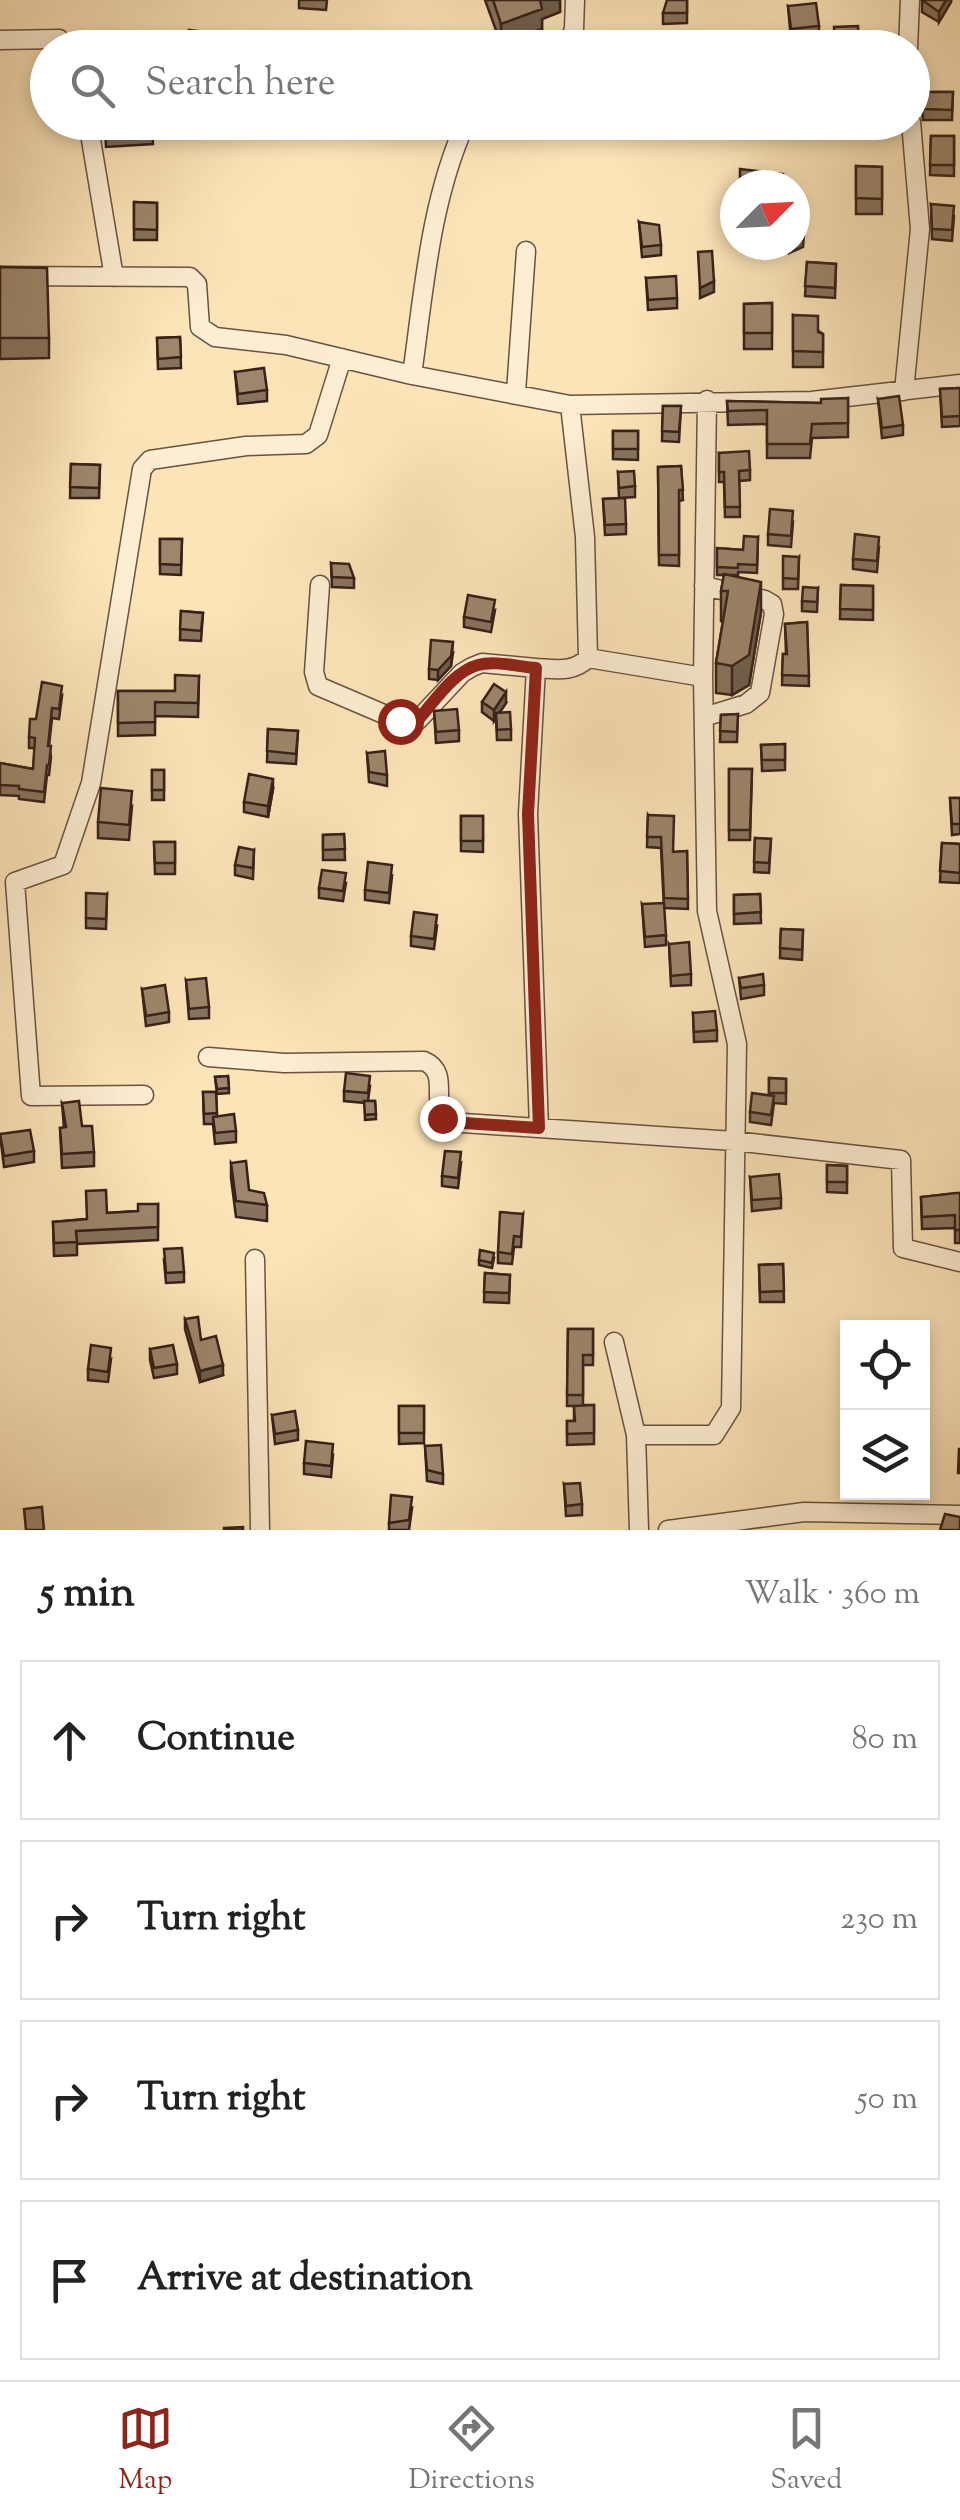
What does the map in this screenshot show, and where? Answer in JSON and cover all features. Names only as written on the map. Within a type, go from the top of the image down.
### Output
[{"type":"street","points":[[574,30],[575,0]]},
{"type":"street","points":[[909,30],[910,0]]},
{"type":"street","points":[[0,40],[30,40]]},
{"type":"street","points":[[91,140],[114,277]]},
{"type":"street","points":[[412,375],[434,225],[458,140]]},
{"type":"street","points":[[904,391],[920,229],[912,140]]},
{"type":"street","points":[[516,392],[526,251]]},
{"type":"street","points":[[0,276],[190,277],[196,284],[200,327],[215,337],[286,345],[412,375],[570,405],[812,401],[960,384]]},
{"type":"street","points":[[144,1095],[32,1096],[14,882],[63,864],[91,783],[142,469],[150,460],[246,446],[306,444],[318,435],[342,358]]},
{"type":"street","points":[[636,1435],[714,1435],[731,1408],[738,1044],[707,911],[703,677],[707,400]]},
{"type":"street","points":[[320,585],[314,672],[318,686],[400,721],[410,724],[418,720],[462,673],[482,663],[568,670],[581,666],[588,658],[585,536],[570,405]]},
{"type":"street","points":[[704,586],[765,600],[772,604],[774,614],[760,693],[746,704],[704,717]]},
{"type":"street","points":[[588,658],[703,677]]},
{"type":"street","points":[[536,668],[528,814],[539,1128]]},
{"type":"street","points":[[0,942],[20,944]]},
{"type":"street","points":[[208,1057],[284,1063],[424,1061],[439,1073],[440,1112],[448,1122],[734,1141],[901,1160],[903,1248],[960,1262]]},
{"type":"street","points":[[256,1259],[260,1530]]},
{"type":"street","points":[[614,1342],[636,1435],[639,1530]]},
{"type":"street","points":[[668,1530],[804,1512],[960,1515]]},
{"type":"building","points":[[493,0],[540,0],[542,9],[501,24]]},
{"type":"building","points":[[667,0],[687,0],[687,13],[663,13]]},
{"type":"building","points":[[922,0],[946,0],[939,12]]},
{"type":"building","points":[[816,3],[819,26],[791,29],[788,6]]},
{"type":"building","points":[[858,26],[858,30],[834,30]]},
{"type":"building","points":[[930,92],[953,92],[952,110],[930,109]]},
{"type":"building","points":[[931,136],[954,136],[954,165],[930,165]]},
{"type":"building","points":[[856,166],[882,167],[882,199],[856,198]]},
{"type":"building","points":[[134,202],[157,203],[157,230],[134,229]]},
{"type":"building","points":[[931,204],[954,206],[952,230],[932,229]]},
{"type":"building","points":[[639,222],[659,225],[661,245],[642,247]]},
{"type":"building","points":[[712,251],[714,281],[700,288],[698,252]]},
{"type":"building","points":[[807,262],[836,264],[835,288],[805,286]]},
{"type":"building","points":[[0,267],[47,268],[49,338],[0,338]]},
{"type":"building","points":[[676,276],[677,298],[648,300],[646,278]]},
{"type":"building","points":[[772,303],[772,333],[744,333],[744,304]]},
{"type":"building","points":[[793,315],[818,316],[823,352],[793,351]]},
{"type":"building","points":[[180,337],[181,357],[158,359],[157,338]]},
{"type":"building","points":[[264,368],[267,390],[238,394],[235,372]]},
{"type":"building","points":[[960,388],[960,416],[942,417],[940,389]]},
{"type":"building","points":[[899,396],[903,425],[882,428],[878,399]]},
{"type":"building","points":[[848,398],[848,423],[812,424],[810,444],[767,444],[767,410],[728,411],[727,401],[821,403],[821,399]]},
{"type":"building","points":[[663,406],[681,406],[679,432],[662,431]]},
{"type":"building","points":[[613,431],[638,431],[638,449],[613,449]]},
{"type":"building","points":[[749,451],[750,470],[739,471],[740,507],[725,507],[719,453]]},
{"type":"building","points":[[71,464],[100,465],[99,488],[70,487]]},
{"type":"building","points":[[681,466],[679,555],[659,555],[658,467]]},
{"type":"building","points":[[634,471],[635,486],[619,488],[618,472]]},
{"type":"building","points":[[625,498],[626,524],[605,525],[603,499]]},
{"type":"building","points":[[770,509],[793,511],[791,536],[768,534]]},
{"type":"building","points":[[855,534],[879,537],[877,561],[853,559]]},
{"type":"building","points":[[744,536],[758,537],[757,565],[717,567],[717,548],[743,550]]},
{"type":"building","points":[[160,539],[182,539],[181,565],[160,564]]},
{"type":"building","points":[[783,556],[799,557],[798,579],[783,578]]},
{"type":"building","points":[[331,563],[349,564],[354,578],[332,577]]},
{"type":"building","points":[[724,574],[761,582],[749,655],[732,666],[716,663],[728,591],[721,591]]},
{"type":"building","points":[[841,585],[873,586],[873,610],[840,609]]},
{"type":"building","points":[[803,587],[818,588],[817,602],[802,601]]},
{"type":"building","points":[[468,595],[495,600],[491,622],[464,617]]},
{"type":"building","points":[[181,611],[203,613],[201,631],[180,629]]},
{"type":"building","points":[[807,622],[809,676],[782,675],[783,654],[787,654],[785,624]]},
{"type":"building","points":[[431,640],[453,642],[451,656],[438,670],[429,669]]},
{"type":"building","points":[[175,675],[199,676],[198,703],[155,702],[155,722],[118,723],[118,691],[175,691]]},
{"type":"building","points":[[42,682],[62,686],[59,709],[52,708],[44,792],[0,785],[0,763],[33,769],[35,738],[29,737],[30,719],[36,719]]},
{"type":"building","points":[[494,684],[506,692],[494,710],[482,702]]},
{"type":"building","points":[[457,709],[459,730],[436,732],[434,711]]},
{"type":"building","points":[[510,712],[511,729],[497,730],[496,713]]},
{"type":"building","points":[[738,714],[737,732],[720,731],[721,715]]},
{"type":"building","points":[[268,729],[298,731],[296,754],[267,751]]},
{"type":"building","points":[[785,744],[785,760],[762,760],[761,745]]},
{"type":"building","points":[[385,751],[387,775],[369,772],[367,753]]},
{"type":"building","points":[[729,769],[752,769],[750,830],[729,830]]},
{"type":"building","points":[[152,770],[164,770],[164,790],[152,790]]},
{"type":"building","points":[[249,774],[273,779],[268,806],[244,802]]},
{"type":"building","points":[[101,788],[132,791],[129,825],[98,822]]},
{"type":"building","points":[[950,798],[960,798],[960,824],[952,824]]},
{"type":"building","points":[[648,815],[674,816],[673,852],[687,851],[688,899],[664,898],[661,837],[647,837]]},
{"type":"building","points":[[461,816],[483,816],[483,841],[461,841]]},
{"type":"building","points":[[344,834],[345,849],[323,850],[323,835]]},
{"type":"building","points":[[755,838],[771,839],[769,863],[754,862]]},
{"type":"building","points":[[154,842],[175,842],[175,863],[155,863]]},
{"type":"building","points":[[942,843],[960,844],[960,873],[940,871]]},
{"type":"building","points":[[239,847],[254,850],[253,868],[235,865]]},
{"type":"building","points":[[368,862],[392,865],[389,893],[365,890]]},
{"type":"building","points":[[322,870],[346,873],[343,891],[319,888]]},
{"type":"building","points":[[86,893],[107,894],[106,919],[86,918]]},
{"type":"building","points":[[760,894],[761,912],[734,914],[734,895]]},
{"type":"building","points":[[664,903],[666,935],[645,937],[642,904]]},
{"type":"building","points":[[414,912],[437,915],[434,939],[411,936]]},
{"type":"building","points":[[781,929],[803,930],[802,950],[780,948]]},
{"type":"building","points":[[689,942],[691,974],[671,976],[669,944]]},
{"type":"building","points":[[763,974],[764,985],[741,988],[739,978]]},
{"type":"building","points":[[206,978],[209,1007],[189,1009],[186,980]]},
{"type":"building","points":[[165,985],[169,1012],[146,1016],[142,989]]},
{"type":"building","points":[[715,1011],[717,1030],[694,1032],[693,1013]]},
{"type":"building","points":[[346,1073],[370,1076],[368,1093],[344,1091]]},
{"type":"building","points":[[228,1076],[229,1088],[217,1089],[215,1077]]},
{"type":"building","points":[[769,1078],[786,1079],[786,1093],[769,1093]]},
{"type":"building","points":[[203,1092],[216,1092],[217,1113],[204,1114]]},
{"type":"building","points":[[752,1093],[774,1096],[771,1115],[750,1112]]},
{"type":"building","points":[[79,1101],[82,1126],[92,1126],[94,1152],[62,1154],[60,1128],[66,1127],[62,1103]]},
{"type":"building","points":[[364,1101],[375,1101],[376,1114],[365,1115]]},
{"type":"building","points":[[234,1114],[236,1131],[215,1133],[213,1117]]},
{"type":"building","points":[[30,1130],[34,1151],[4,1156],[0,1134]]},
{"type":"building","points":[[445,1151],[461,1152],[458,1178],[442,1176]]},
{"type":"building","points":[[246,1161],[249,1190],[264,1193],[267,1205],[236,1201],[231,1163]]},
{"type":"building","points":[[827,1165],[847,1166],[847,1182],[827,1182]]},
{"type":"building","points":[[779,1174],[781,1198],[752,1200],[750,1177]]},
{"type":"building","points":[[106,1190],[107,1213],[138,1211],[138,1204],[158,1204],[158,1227],[76,1231],[77,1242],[54,1243],[53,1222],[87,1219],[86,1191]]},
{"type":"building","points":[[960,1193],[960,1230],[955,1230],[955,1215],[922,1217],[921,1197]]},
{"type":"building","points":[[500,1212],[523,1214],[521,1237],[514,1236],[512,1254],[498,1252]]},
{"type":"building","points":[[182,1248],[184,1272],[166,1273],[164,1249]]},
{"type":"building","points":[[480,1250],[494,1253],[492,1263],[479,1260]]},
{"type":"building","points":[[783,1264],[784,1291],[760,1292],[759,1265]]},
{"type":"building","points":[[485,1273],[510,1275],[509,1293],[484,1292]]},
{"type":"building","points":[[198,1317],[201,1340],[216,1336],[223,1365],[200,1371],[185,1319]]},
{"type":"building","points":[[568,1329],[593,1329],[593,1355],[583,1355],[583,1395],[567,1395]]},
{"type":"building","points":[[91,1345],[111,1348],[108,1372],[88,1369]]},
{"type":"building","points":[[173,1345],[177,1364],[154,1368],[150,1349]]},
{"type":"building","points":[[594,1405],[594,1433],[567,1434],[567,1421],[575,1421],[574,1406]]},
{"type":"building","points":[[399,1406],[424,1406],[424,1433],[399,1433]]},
{"type":"building","points":[[295,1411],[298,1430],[275,1434],[272,1415]]},
{"type":"building","points":[[306,1441],[333,1444],[331,1466],[304,1463]]},
{"type":"building","points":[[441,1445],[443,1474],[427,1470],[425,1446]]},
{"type":"building","points":[[580,1483],[582,1504],[566,1506],[564,1484]]},
{"type":"building","points":[[391,1495],[412,1497],[409,1520],[389,1523]]},
{"type":"building","points":[[42,1507],[44,1530],[26,1530],[24,1509]]},
{"type":"building","points":[[945,1514],[960,1517],[960,1530],[940,1530]]},
{"type":"route","points":[[400,721],[410,724],[418,720],[462,673],[482,663],[536,668],[528,814],[539,1128],[448,1122],[442,1118]]}]
